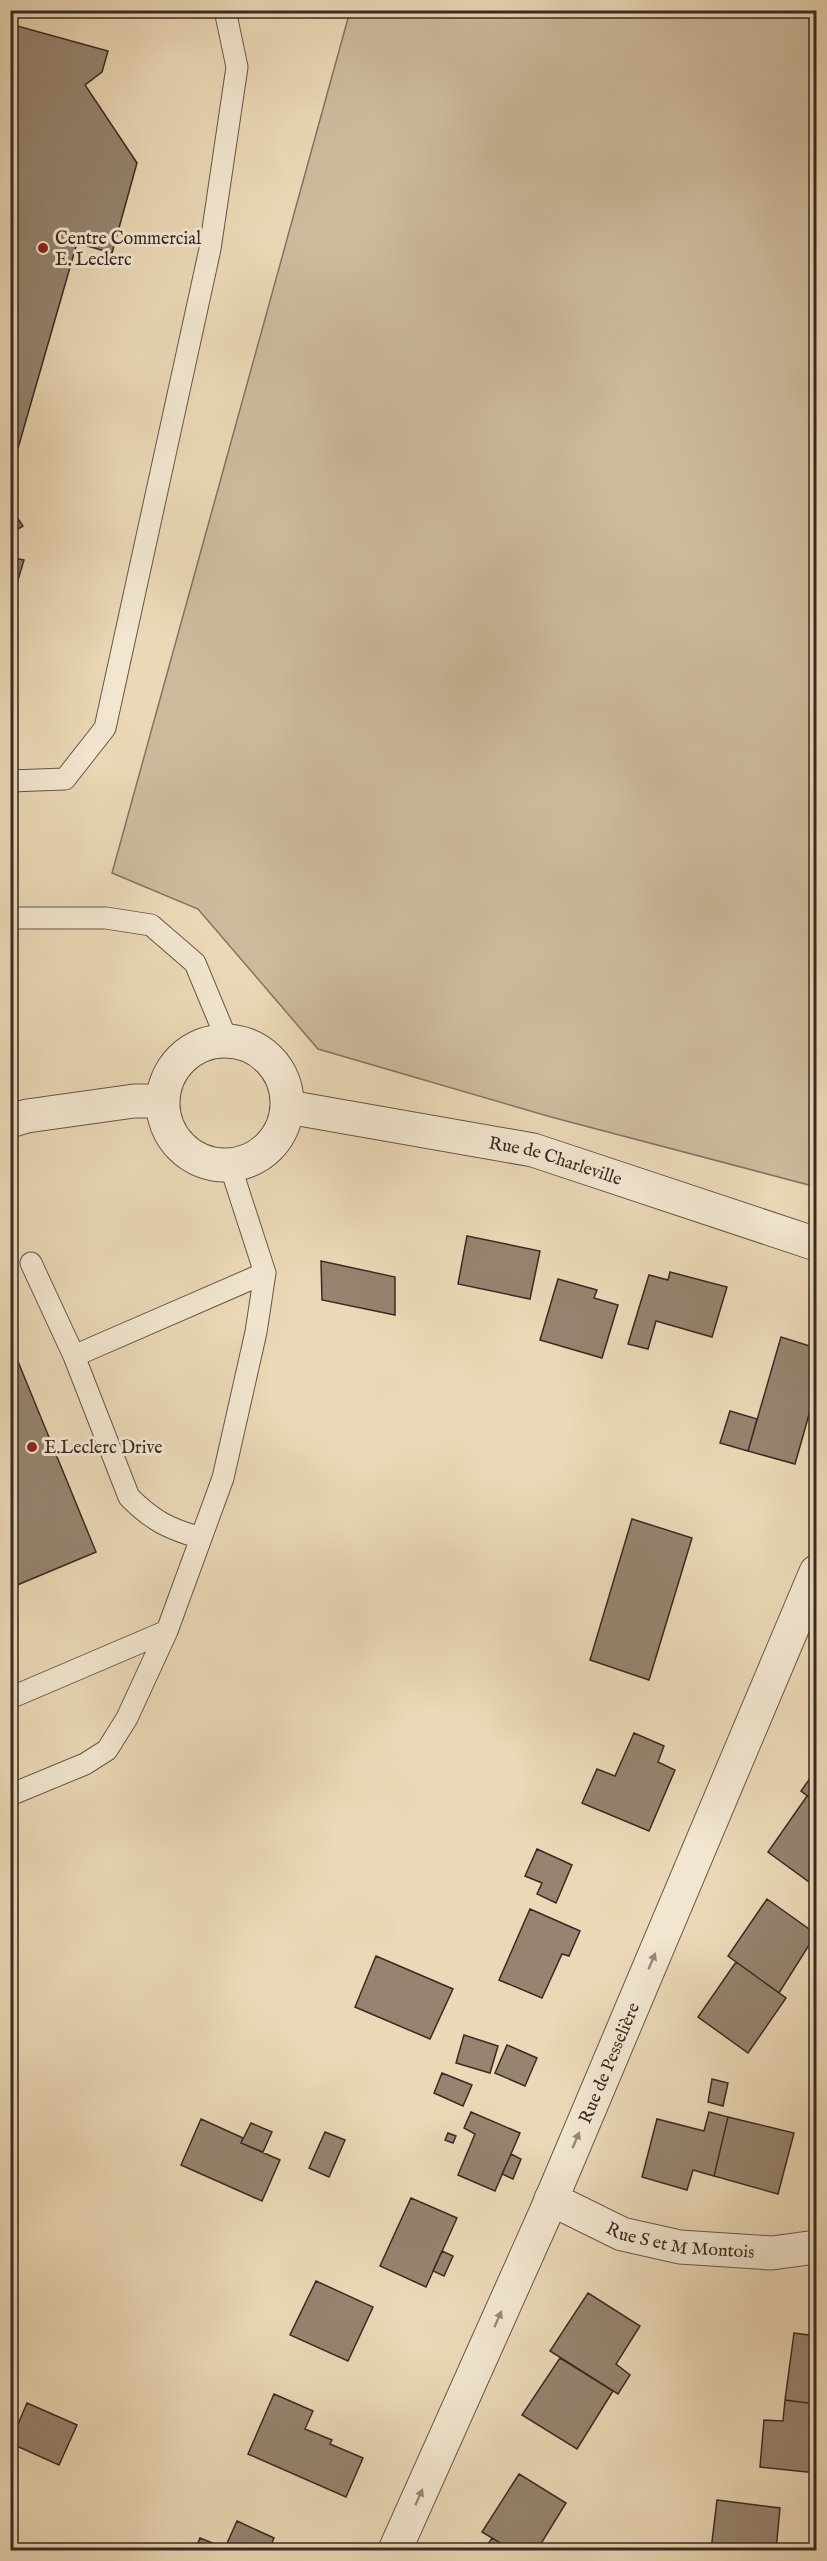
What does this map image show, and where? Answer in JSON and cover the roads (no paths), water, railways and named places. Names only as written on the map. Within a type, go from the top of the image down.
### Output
[{"type":"street","points":[[227,1040],[247,1044],[264,1054],[277,1069],[286,1087],[288,1107],[283,1127],[272,1144],[256,1157],[220,1166],[201,1161],[185,1152],[172,1137],[164,1120],[162,1101],[166,1082],[175,1064],[182,1057],[208,1042],[227,1040]]},
{"type":"street","points":[[10,1121],[27,1116],[134,1101],[162,1101]]},
{"type":"street","name":"Rue de Charleville","points":[[288,1107],[533,1150],[816,1244]]},
{"type":"street","name":"Rue de Pesselière","points":[[395,2550],[551,2199],[816,1572]]},
{"type":"street","name":"Rue S et M Montois","points":[[551,2199],[622,2234],[680,2247],[772,2253],[816,2247]]},
{"type":"lane","points":[[10,781],[65,779],[105,728],[210,249],[237,67],[225,10]]},
{"type":"lane","points":[[10,918],[106,918],[151,925],[195,963],[227,1040]]},
{"type":"lane","points":[[10,1795],[85,1764],[107,1750],[127,1718],[167,1631],[224,1478],[256,1332],[265,1273],[230,1165]]},
{"type":"lane","points":[[31,1263],[74,1356],[129,1497],[145,1514],[169,1528],[201,1538]]},
{"type":"lane","points":[[74,1356],[265,1273]]},
{"type":"lane","points":[[10,1698],[167,1631]]},
{"type":"place","name":"Centre Commercial E. Leclerc","points":[[43,248]]},
{"type":"place","name":"E.Leclerc Drive","points":[[32,1447]]}]
